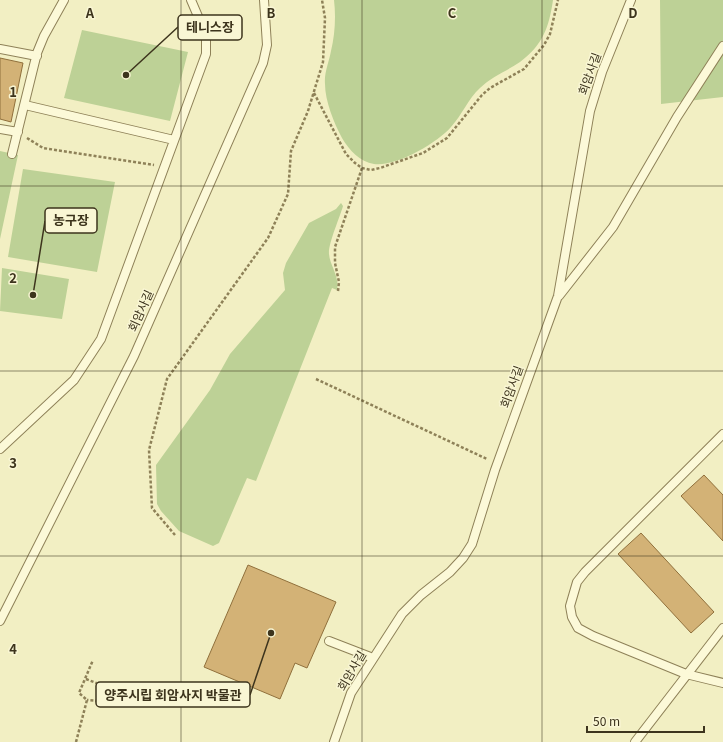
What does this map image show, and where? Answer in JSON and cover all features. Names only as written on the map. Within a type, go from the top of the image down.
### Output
[{"type":"lane","points":[[12,154],[37,56],[44,36],[64,0]]},
{"type":"lane","points":[[0,448],[74,380],[92,356],[110,318],[206,54],[206,35],[191,0]]},
{"type":"lane","name":"회암사길","points":[[0,621],[134,356],[263,63],[267,45],[264,0]]},
{"type":"lane","name":"회암사길","points":[[334,742],[351,693],[402,614],[463,558],[472,544],[497,464],[558,296],[590,111],[602,72],[631,0]]},
{"type":"lane","points":[[558,296],[613,227],[677,117],[723,46]]},
{"type":"lane","points":[[0,49],[37,56]]},
{"type":"lane","points":[[25,104],[174,140]]},
{"type":"lane","points":[[0,129],[18,132]]},
{"type":"lane","points":[[723,434],[585,572],[577,582],[570,606],[572,617],[578,628],[593,636],[686,674],[723,683]]},
{"type":"lane","points":[[635,742],[723,628]]},
{"type":"lane","points":[[329,641],[373,658]]},
{"type":"path","points":[[176,535],[152,508],[149,450],[167,379],[268,238],[288,194],[291,151],[314,92],[323,62],[325,18],[322,0]]},
{"type":"path","points":[[314,92],[346,154],[362,168],[371,170],[380,168],[423,153],[447,138],[482,95],[490,88],[524,69],[544,45],[550,34],[558,0]]},
{"type":"path","points":[[18,132],[36,145],[43,148],[165,167]]},
{"type":"path","points":[[338,291],[335,247],[362,168]]},
{"type":"path","points":[[316,379],[497,464]]},
{"type":"path","points":[[86,679],[125,694],[122,703],[87,700],[79,693],[93,660]]},
{"type":"path","points":[[76,742],[87,700]]},
{"type":"green space","points":[[334,0],[553,0],[544,35],[534,49],[520,62],[480,88],[445,133],[416,153],[393,162],[374,164],[364,161],[352,151],[339,132],[328,105],[325,91],[325,80],[334,32]]},
{"type":"green space","points":[[660,0],[723,0],[723,97],[661,104]]},
{"type":"green space","points":[[82,30],[188,52],[170,121],[64,98]]},
{"type":"green space","points":[[0,151],[18,155],[0,239]]},
{"type":"green space","points":[[23,169],[115,182],[97,272],[8,257]]},
{"type":"green space","points":[[341,203],[343,206],[329,250],[338,285],[337,290],[332,288],[256,481],[247,478],[219,543],[213,546],[179,531],[161,511],[157,504],[156,465],[210,390],[230,354],[285,290],[283,273],[286,263],[309,223],[336,209]]},
{"type":"green space","points":[[2,268],[69,279],[62,319],[0,311]]},
{"type":"building","points":[[0,58],[23,63],[11,122],[0,119]]},
{"type":"building","points":[[704,475],[723,495],[723,541],[681,496]]},
{"type":"building","points":[[641,533],[714,612],[691,633],[618,554]]},
{"type":"building","points":[[248,565],[336,602],[307,668],[295,663],[280,699],[204,667]]},
{"type":"place","name":"테니스장","points":[[126,75]]},
{"type":"place","name":"농구장","points":[[33,295]]},
{"type":"place","name":"양주시립 회암사지 박물관","points":[[271,633]]}]
